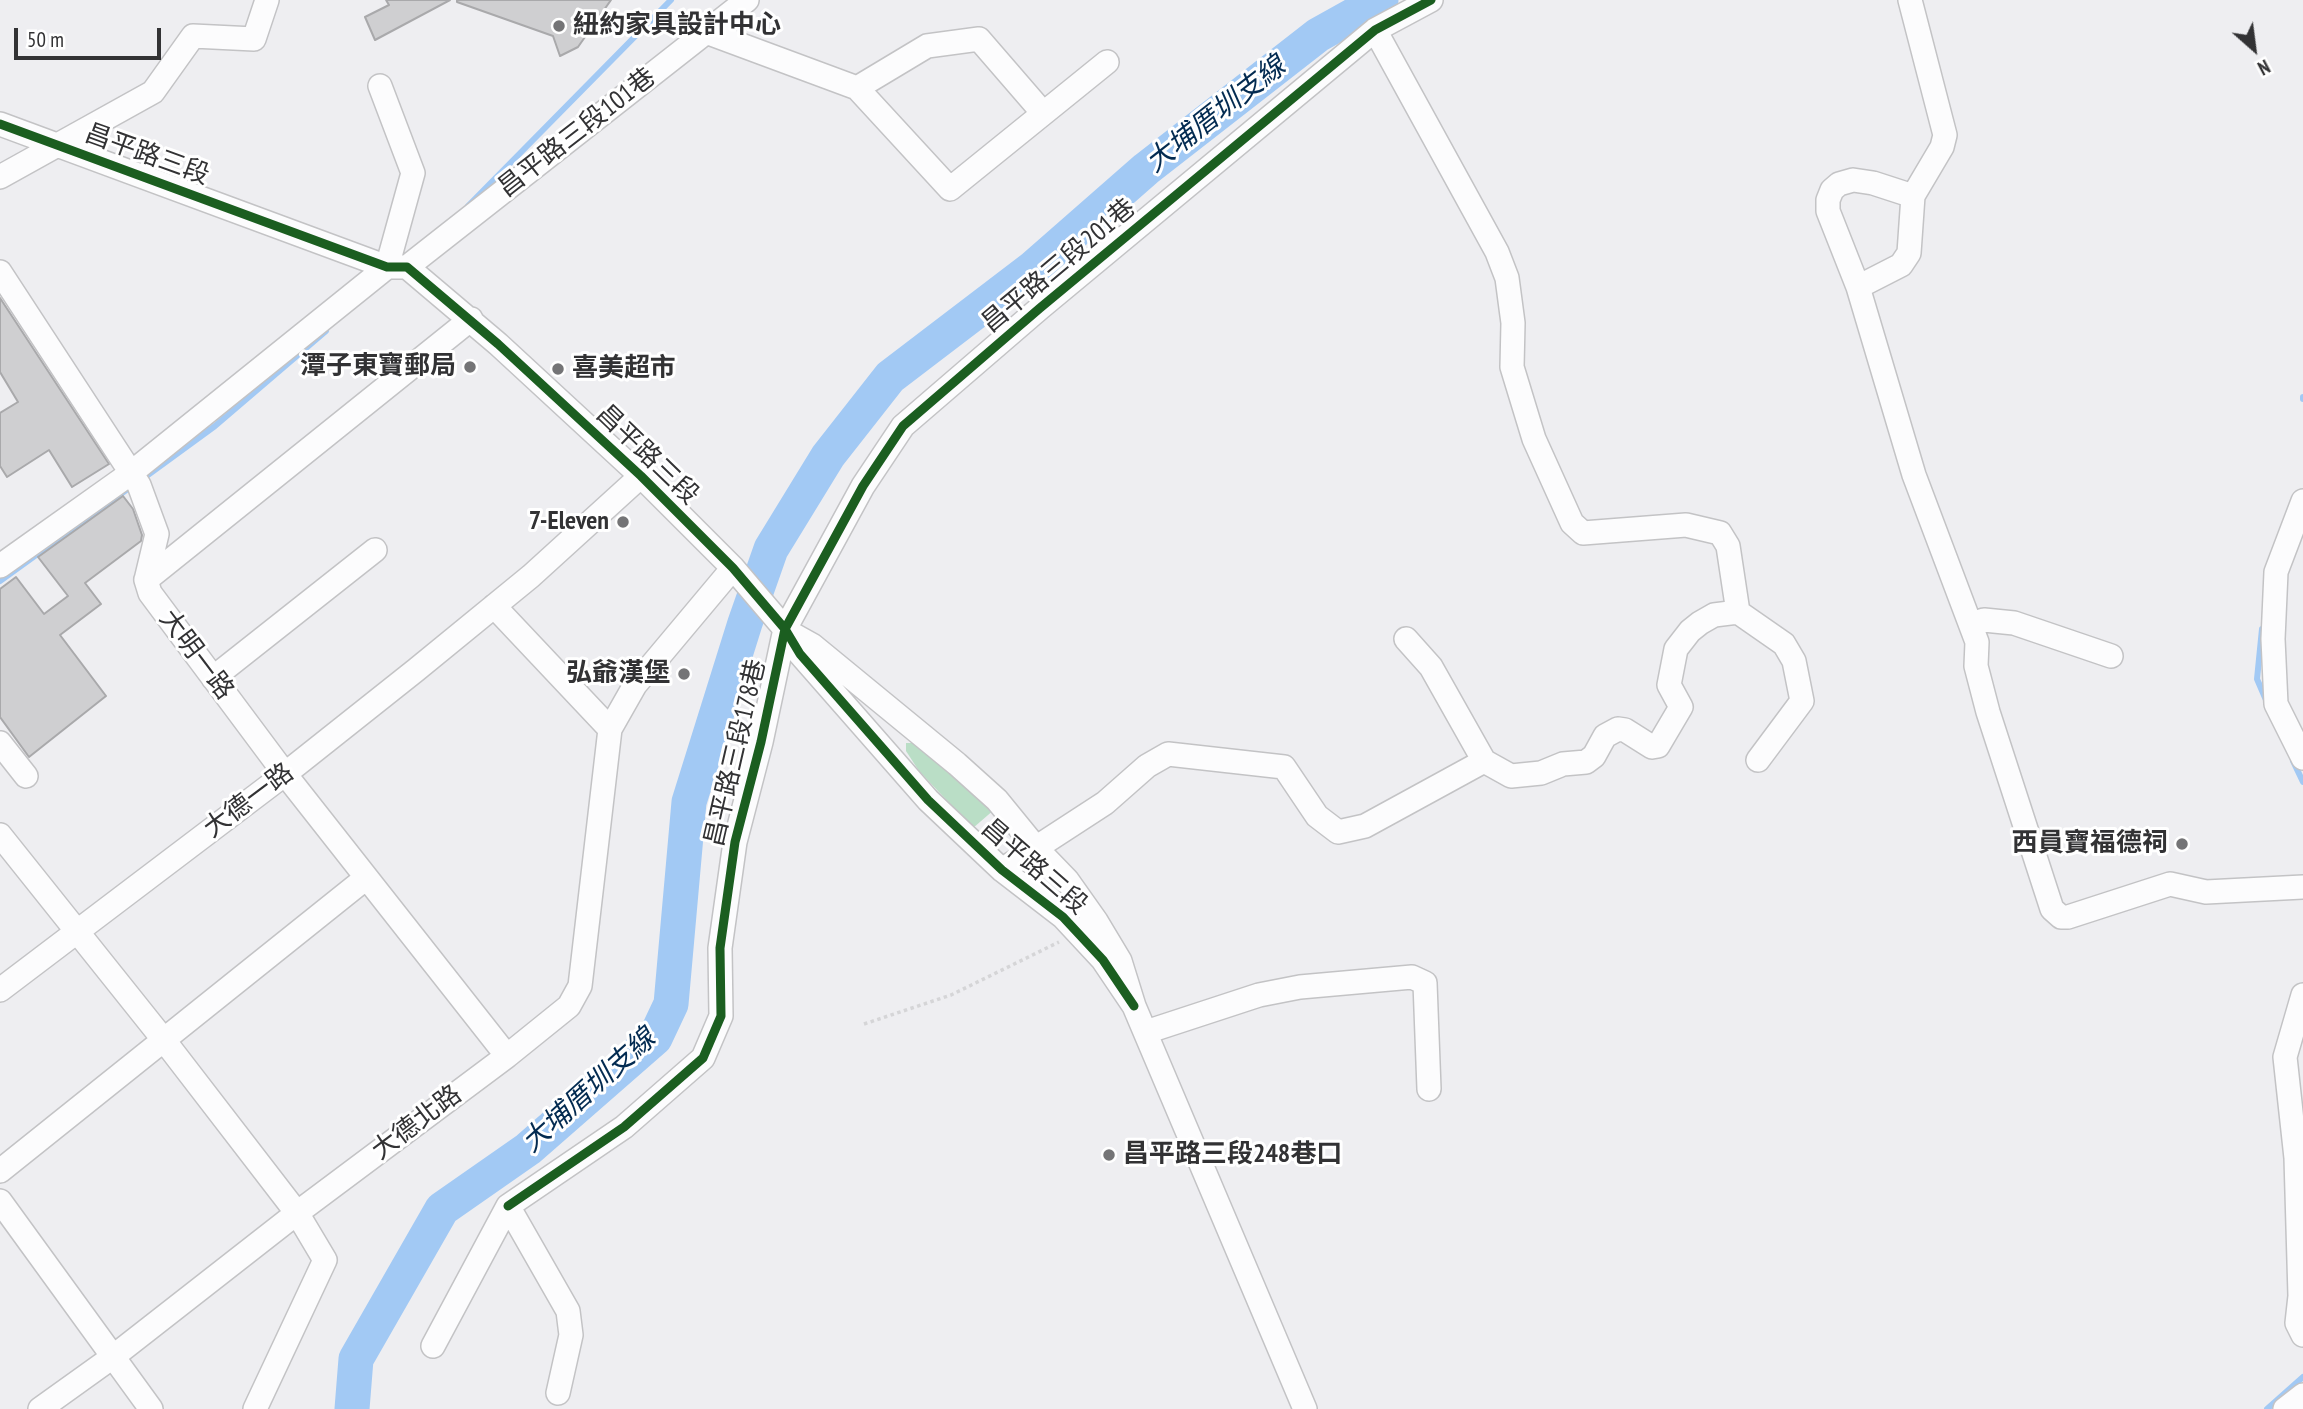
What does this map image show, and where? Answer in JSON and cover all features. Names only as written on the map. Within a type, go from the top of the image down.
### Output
[{"type":"street","points":[[0,177],[153,92],[193,36],[254,39],[267,0]]},
{"type":"street","name":"昌平路三段101巷","points":[[0,566],[131,473],[747,0]]},
{"type":"street","name":"昌平路三段201巷","points":[[785,629],[863,486],[903,426],[1375,30],[1431,0]]},
{"type":"street","points":[[1858,287],[1901,265],[1909,253],[1913,196],[1942,147],[1945,135],[1910,0]]},
{"type":"street","points":[[1375,30],[1497,252],[1507,278],[1513,323],[1512,367],[1534,439],[1572,523],[1583,533],[1686,525],[1720,533],[1728,546],[1738,612]]},
{"type":"street","points":[[706,32],[857,88],[950,189],[1107,62]]},
{"type":"street","points":[[857,88],[928,46],[979,38],[1043,113]]},
{"type":"street","points":[[380,86],[413,173],[397,267]]},
{"type":"street","name":"昌平路三段","points":[[0,124],[397,267],[471,319],[640,476],[733,568],[785,629],[800,654],[928,800],[1002,870],[1046,903],[1078,933],[1103,960],[1134,1006]]},
{"type":"street","points":[[1913,196],[1853,180],[1839,184],[1832,190],[1828,211],[1858,287],[1914,475],[1977,642],[1976,666],[1988,712],[2052,909],[2055,914],[2068,917],[2170,884],[2206,892],[2303,887]]},
{"type":"street","points":[[0,272],[139,485],[157,534],[146,580]]},
{"type":"street","name":"大明一路","points":[[471,319],[146,580],[150,593],[285,774],[507,1056]]},
{"type":"street","name":"大德一路","points":[[0,989],[285,774],[531,576],[640,476]]},
{"type":"street","points":[[2303,501],[2276,572],[2273,639],[2276,704],[2303,758]]},
{"type":"street","points":[[213,678],[375,550]]},
{"type":"street","points":[[494,606],[610,729],[635,685],[733,568]]},
{"type":"street","points":[[1406,639],[1431,667],[1484,761],[1511,776],[1541,773],[1563,764],[1586,762],[1594,756],[1605,736],[1618,729],[1626,730],[1652,747],[1658,746],[1681,707],[1669,685],[1676,649],[1700,623],[1714,615],[1738,612],[1784,644],[1794,660],[1802,701],[1758,760]]},
{"type":"street","points":[[1971,624],[1984,620],[2014,623],[2111,656]]},
{"type":"street","name":"昌平路三段","points":[[785,629],[812,645],[997,800],[1037,849],[1067,880],[1096,920],[1120,961],[1134,1006],[1305,1409]]},
{"type":"street","name":"昌平路三段178巷","points":[[508,1206],[624,1127],[703,1058],[721,1016],[720,948],[735,842],[761,742],[785,629]]},
{"type":"street","name":"大德北路","points":[[40,1409],[114,1356],[569,1006],[580,986],[610,729]]},
{"type":"street","points":[[0,743],[26,776]]},
{"type":"street","points":[[1002,870],[1105,803],[1147,766],[1168,754],[1284,767],[1317,816],[1338,832],[1365,826],[1484,761]]},
{"type":"street","points":[[1,839],[163,1039],[297,1213],[326,1260],[255,1409]]},
{"type":"street","points":[[0,1171],[366,878]]},
{"type":"street","points":[[1146,1032],[1259,995],[1300,988],[1412,977],[1426,983],[1429,1088]]},
{"type":"street","points":[[2303,995],[2285,1057],[2296,1158],[2300,1296],[2297,1323],[2303,1335]]},
{"type":"street","points":[[0,1201],[151,1409]]},
{"type":"street","points":[[433,1346],[508,1206]]},
{"type":"street","points":[[508,1206],[568,1311],[571,1335],[558,1393]]},
{"type":"street","points":[[2285,1409],[2303,1395]]},
{"type":"path","points":[[864,1024],[951,995],[1078,933]]},
{"type":"green space","points":[[906,743],[916,743],[995,809],[973,828],[919,771],[906,751]]},
{"type":"building","points":[[386,0],[450,0],[375,40],[365,17],[389,5]]},
{"type":"building","name":"紐約家具設計中心","points":[[457,0],[611,0],[578,47],[560,56],[553,36]]},
{"type":"building","points":[[0,298],[109,464],[72,487],[49,450],[7,477],[0,466],[0,413],[18,402],[0,372]]},
{"type":"building","points":[[123,496],[133,509],[142,535],[141,541],[85,583],[101,604],[60,635],[106,696],[29,757],[0,717],[0,589],[16,577],[44,614],[68,596],[38,557]]},
{"type":"waterway","points":[[468,206],[671,0]]},
{"type":"waterway","name":"大埔厝圳支線","points":[[352,1409],[356,1359],[442,1209],[528,1149],[655,1038],[671,1004],[689,802],[771,549],[828,456],[890,377],[1033,268],[1146,169],[1318,35],[1381,0]]},
{"type":"waterway","points":[[141,480],[215,426],[326,331]]},
{"type":"waterway","points":[[0,581],[129,488]]},
{"type":"waterway","points":[[2262,629],[2257,679],[2266,700]]},
{"type":"waterway","points":[[2293,761],[2303,782]]},
{"type":"waterway","points":[[2267,1409],[2303,1377]]},
{"type":"cycle path","points":[[508,1206],[624,1127],[703,1058],[721,1016],[720,948],[735,842],[761,742],[785,629],[863,486],[903,426],[1040,308],[1375,30],[1431,0]]},
{"type":"cycle path","points":[[0,124],[387,267],[407,267],[498,344],[641,476],[733,568],[785,629],[800,654],[928,800],[1002,870],[1063,917],[1103,960],[1134,1006]]},
{"type":"place","name":"紐約家具設計中心","points":[[559,26]]},
{"type":"place","name":"潭子東寶郵局","points":[[470,367]]},
{"type":"place","name":"喜美超市","points":[[558,369]]},
{"type":"place","name":"7-Eleven","points":[[623,522]]},
{"type":"place","name":"弘爺漢堡","points":[[684,674]]},
{"type":"place","name":"西員寶福德祠","points":[[2182,844]]},
{"type":"place","name":"昌平路三段248巷口","points":[[1109,1155]]}]
